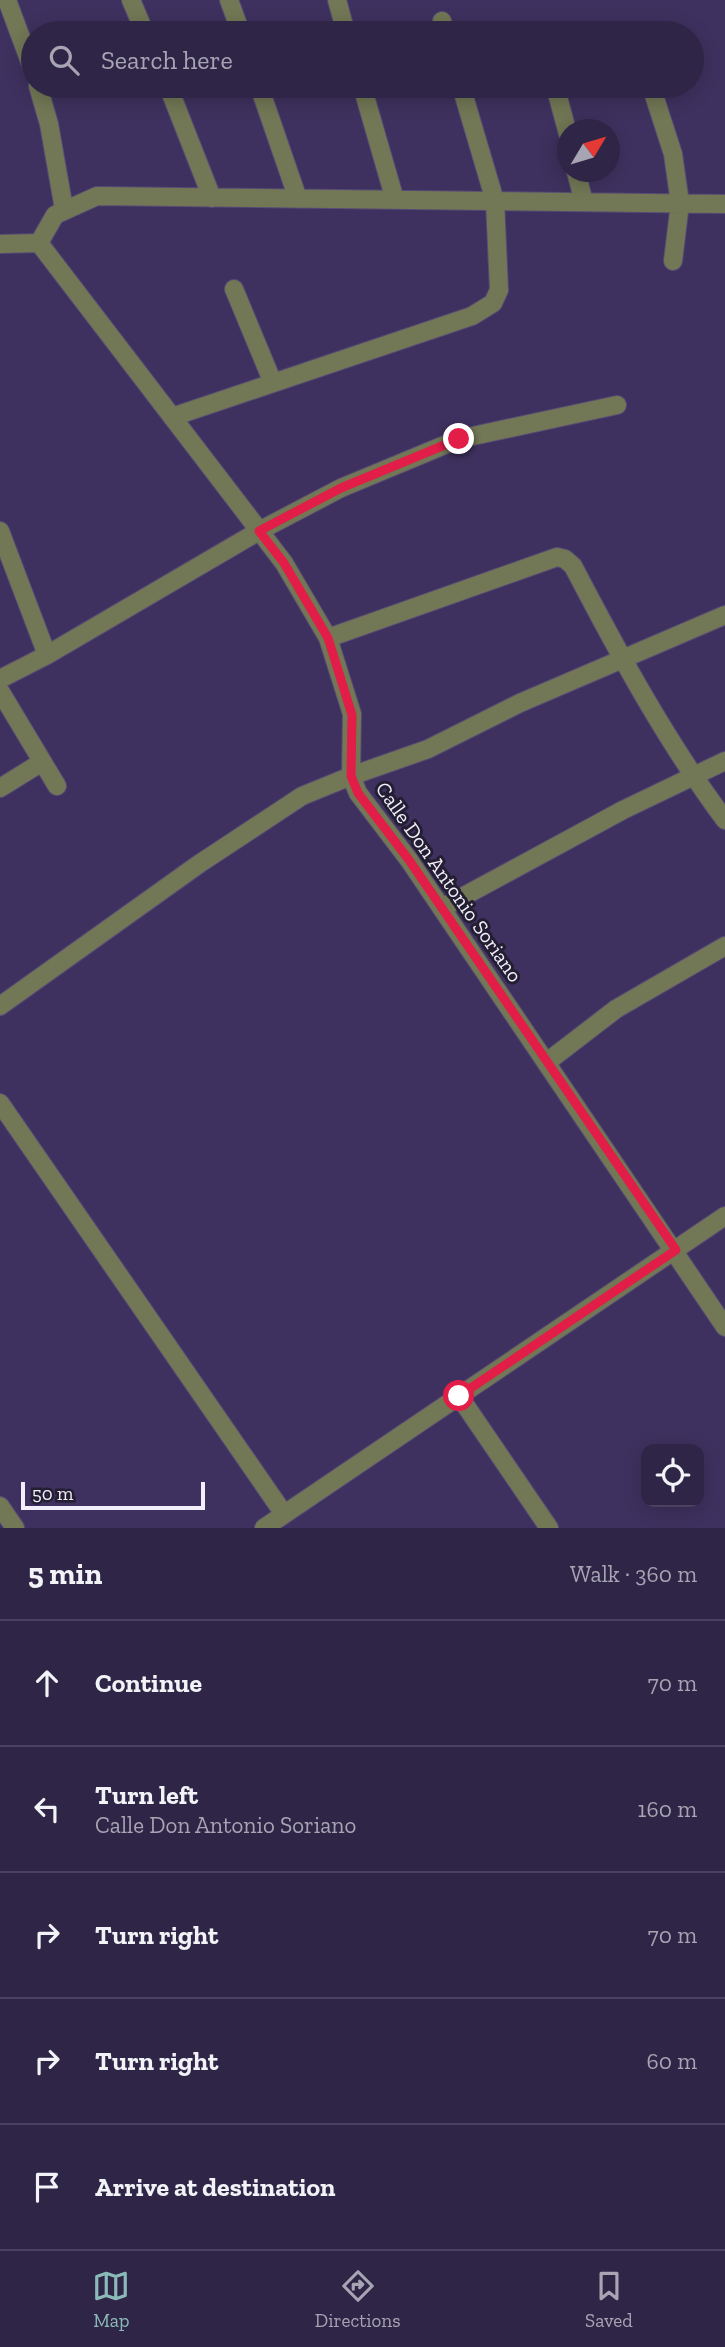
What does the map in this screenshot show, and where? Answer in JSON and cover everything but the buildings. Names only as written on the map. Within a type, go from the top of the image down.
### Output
[{"type":"street","points":[[7,0],[21,37]]},
{"type":"street","points":[[131,0],[140,21]]},
{"type":"street","points":[[229,0],[237,21]]},
{"type":"street","points":[[337,0],[343,21]]},
{"type":"street","points":[[41,98],[49,124],[64,209]]},
{"type":"street","points":[[173,98],[212,198]]},
{"type":"street","points":[[263,98],[298,199]]},
{"type":"street","points":[[365,98],[395,200]]},
{"type":"street","points":[[172,417],[472,316],[493,303],[499,290],[495,201],[465,98]]},
{"type":"street","points":[[558,98],[564,119]]},
{"type":"street","points":[[654,98],[673,154],[680,203],[673,261]]},
{"type":"street","points":[[579,182],[584,202]]},
{"type":"street","points":[[39,243],[55,215],[97,196],[725,204]]},
{"type":"street","points":[[0,244],[39,243]]},
{"type":"street","points":[[39,243],[284,563],[328,638],[352,715],[351,776],[428,748],[725,615]]},
{"type":"street","points":[[234,289],[273,383]]},
{"type":"street","points":[[0,679],[47,655],[259,531],[341,488],[459,439],[617,405]]},
{"type":"street","points":[[0,531],[47,655]]},
{"type":"street","points":[[328,638],[557,557],[565,559],[573,566],[622,659],[691,775],[725,820]]},
{"type":"street","points":[[0,691],[57,786]]},
{"type":"street","points":[[442,908],[691,775],[725,761]]},
{"type":"street","points":[[0,788],[42,762]]},
{"type":"street","name":"Calle Don Antonio Soriano","points":[[0,1006],[199,864],[302,796],[351,776],[358,793],[442,908],[676,1250],[725,1327]]},
{"type":"street","points":[[547,1062],[617,1009],[725,946]]},
{"type":"street","points":[[0,1103],[284,1514]]},
{"type":"street","points":[[264,1528],[725,1216]]},
{"type":"street","points":[[459,1396],[550,1528]]},
{"type":"street","points":[[0,1506],[15,1528]]},
{"type":"route","points":[[459,439],[341,488],[259,531],[284,563],[328,638],[352,715],[351,776],[358,793],[409,860],[676,1250],[459,1396]]}]
